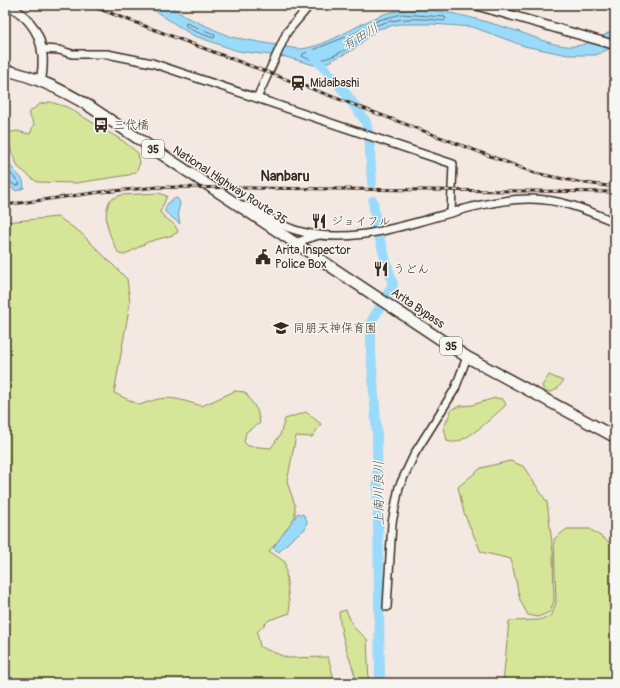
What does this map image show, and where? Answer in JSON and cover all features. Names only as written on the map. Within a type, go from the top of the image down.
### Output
[{"type":"highway","name":"National Highway Route 35","points":[[5,70],[41,80],[57,87],[89,106],[294,243]]},
{"type":"highway","name":"Arita Bypass","points":[[294,243],[467,357],[615,436]]},
{"type":"main road","points":[[8,5],[17,10],[30,22],[37,34],[42,49],[44,65],[41,80]]},
{"type":"main road","points":[[475,5],[575,35],[615,45]]},
{"type":"street","points":[[257,98],[284,38],[301,14],[310,5]]},
{"type":"street","points":[[42,49],[59,50],[72,54],[107,54],[134,59],[257,98],[377,140],[453,164],[451,213]]},
{"type":"street","points":[[237,204],[249,207],[296,230],[340,236],[370,233],[499,201],[529,198],[566,204],[615,222]]},
{"type":"street","points":[[294,243],[320,234]]},
{"type":"street","points":[[387,608],[392,523],[399,486],[415,453],[455,388],[467,357]]},
{"type":"green space","points":[[50,102],[67,107],[123,141],[138,153],[140,163],[136,172],[129,175],[76,183],[37,182],[18,167],[11,151],[8,133],[16,131],[30,134],[34,124],[28,113],[40,104]]},
{"type":"green space","points":[[159,193],[167,196],[160,212],[173,223],[178,232],[173,235],[148,242],[124,255],[119,254],[110,234],[107,221],[107,207],[110,200],[121,195]]},
{"type":"green space","points":[[58,217],[81,233],[127,279],[130,303],[114,393],[140,405],[157,399],[171,398],[202,406],[235,391],[245,392],[257,410],[260,423],[246,432],[244,442],[248,446],[271,448],[280,435],[285,419],[306,412],[321,424],[312,437],[296,436],[287,482],[295,505],[295,517],[286,532],[269,551],[285,562],[290,613],[269,620],[257,632],[260,647],[288,658],[328,657],[335,683],[5,683],[5,222]]},
{"type":"green space","points":[[549,375],[563,381],[556,390],[545,392],[542,386]]},
{"type":"green space","points":[[495,398],[503,399],[506,405],[478,429],[461,440],[453,442],[447,441],[444,427],[452,409]]},
{"type":"green space","points":[[510,461],[523,466],[547,502],[553,552],[554,601],[550,612],[538,617],[528,615],[520,600],[511,559],[481,552],[464,513],[458,487],[481,468]]},
{"type":"green space","points":[[567,529],[590,529],[612,544],[615,548],[615,683],[503,683],[509,621],[539,620],[552,615],[556,602],[554,539]]},
{"type":"green space","points":[[346,610],[354,628],[367,639],[369,683],[357,683],[340,622],[339,612]]},
{"type":"water","name":"有田川","points":[[146,5],[169,5],[186,17],[231,37],[298,49],[307,48],[328,41],[384,14],[414,10],[447,12],[468,17],[562,46],[576,46],[586,43],[615,29],[615,46],[596,55],[568,55],[524,46],[473,27],[432,24],[399,24],[378,29],[351,51],[326,63],[314,65],[286,57],[238,51],[192,35]]},
{"type":"water","points":[[5,160],[23,180],[24,188],[16,191],[9,185],[6,178]]},
{"type":"water","points":[[177,198],[180,203],[178,212],[180,224],[165,212],[168,203]]},
{"type":"water","points":[[298,513],[304,515],[307,521],[305,529],[295,536],[279,552],[273,548]]},
{"type":"waterway","name":"上南川良川","points":[[312,54],[344,91],[366,122],[369,136],[372,183]]},
{"type":"waterway","name":"上南川良川","points":[[373,201],[377,230],[393,285],[388,293]]},
{"type":"waterway","name":"上南川良川","points":[[380,307],[371,322],[371,353],[377,434],[380,683]]},
{"type":"railway","points":[[89,5],[535,173],[578,182],[615,187]]},
{"type":"railway","points":[[5,205],[101,192],[159,187],[615,192]]},
{"type":"place","name":"Midaibashi","points":[[298,83]]},
{"type":"place","name":"三代橋","points":[[101,125]]},
{"type":"place","name":"ジョイフル","points":[[319,221]]},
{"type":"place","name":"Arita Inspector Police Box","points":[[263,257]]},
{"type":"place","name":"うどん","points":[[381,269]]},
{"type":"place","name":"同朋天神保育園","points":[[281,328]]},
{"type":"district","name":"Nanbaru","points":[[285,176]]}]
